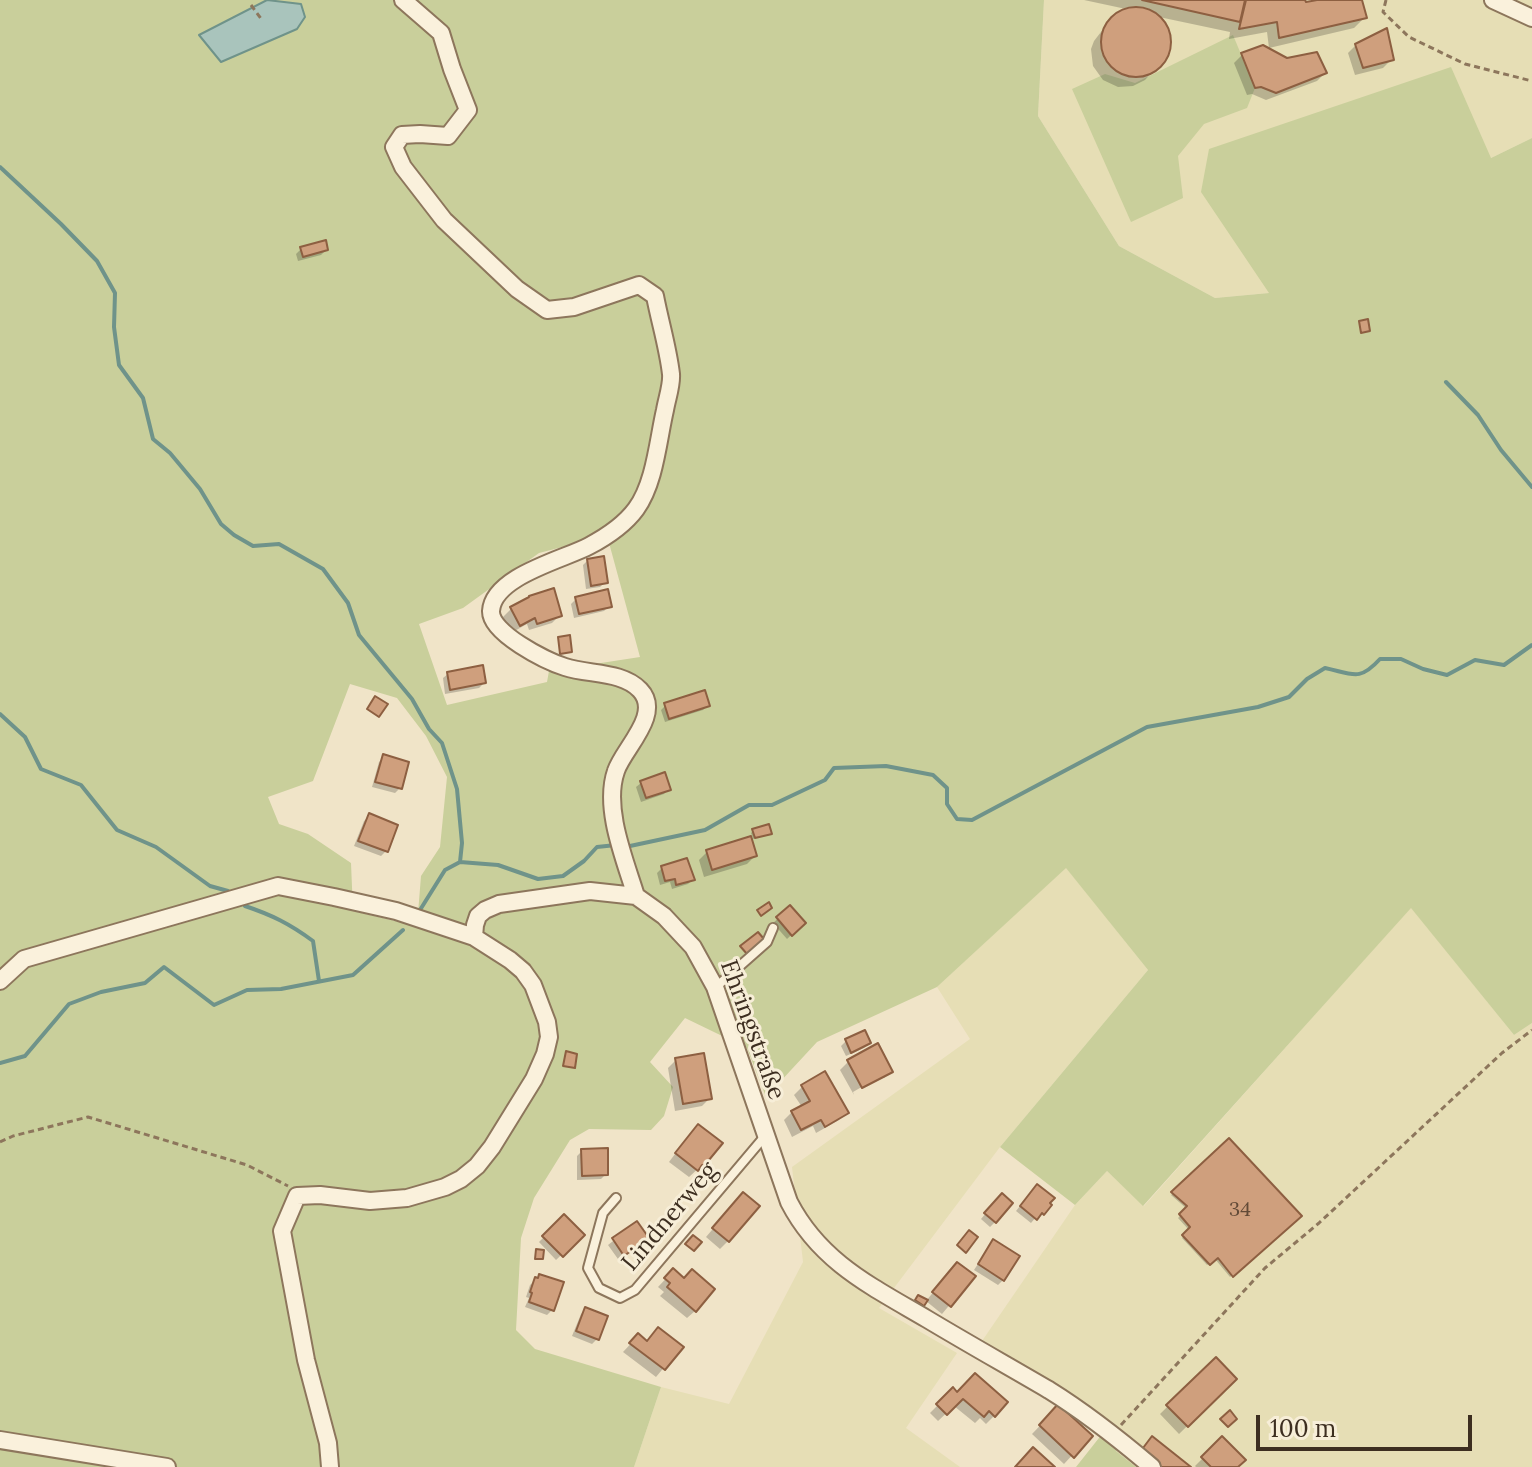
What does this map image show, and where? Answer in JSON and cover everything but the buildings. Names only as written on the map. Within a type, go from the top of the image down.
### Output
[{"type":"street","points":[[403,0],[441,33],[468,110],[448,136],[402,135],[394,147],[403,167],[444,220],[517,289],[547,310],[574,307],[639,285],[655,296],[671,377],[647,489],[637,508],[607,536],[545,563],[508,585],[498,594],[491,612],[499,629],[550,662],[622,679],[640,690],[645,697],[647,711],[643,725],[614,774],[613,809],[636,896],[590,891],[499,904],[478,916],[474,937]]},
{"type":"street","points":[[1493,0],[1532,18]]},
{"type":"street","points":[[0,981],[24,959],[278,886],[396,911],[474,937],[510,960],[533,985],[547,1022],[549,1037],[545,1054],[534,1079],[477,1166],[445,1187],[407,1198],[370,1201],[320,1195],[297,1196],[282,1231],[306,1360],[328,1443],[330,1467]]},
{"type":"street","name":"Ehringstraße","points":[[636,896],[678,929],[693,947],[715,987],[789,1202],[816,1243],[869,1285],[1052,1392],[1113,1434],[1152,1467]]},
{"type":"street","points":[[0,1440],[167,1467]]},
{"type":"lane","points":[[715,987],[767,942],[773,928]]},
{"type":"lane","name":"Lindnerweg","points":[[616,1198],[603,1213],[588,1268],[599,1288],[620,1298],[635,1290],[765,1136]]},
{"type":"path","points":[[1386,0],[1383,12],[1409,37],[1465,64],[1532,81]]},
{"type":"path","points":[[251,5],[262,20]]},
{"type":"path","points":[[1113,1434],[1265,1268],[1319,1223],[1502,1053],[1532,1030]]},
{"type":"path","points":[[0,1142],[88,1117],[247,1165],[305,1196]]},
{"type":"shaded area","points":[[1044,0],[1532,0],[1532,138],[1491,158],[1269,293],[1215,298],[1119,246],[1038,116]]},
{"type":"shaded area","points":[[1066,867],[1148,970],[1000,1147],[879,1308],[957,1353],[906,1428],[960,1467],[634,1467],[661,1387],[729,1404],[803,1262],[792,1167],[970,1039],[937,987]]},
{"type":"shaded area","points":[[1411,907],[1514,1035],[1532,1023],[1532,1467],[1136,1467],[1116,1451],[1110,1424],[982,1341],[1075,1205],[1107,1171],[1144,1206]]},
{"type":"green space","points":[[0,0],[1044,0],[1038,116],[1119,246],[1215,298],[1269,293],[1201,192],[1209,149],[1451,67],[1491,158],[1532,138],[1532,1023],[1514,1035],[1411,908],[1143,1206],[1107,1171],[1075,1205],[1000,1147],[1148,970],[1066,868],[937,987],[817,1042],[766,1097],[747,1048],[685,1018],[650,1062],[673,1087],[664,1116],[651,1130],[589,1129],[570,1140],[534,1198],[521,1238],[516,1330],[535,1349],[661,1387],[634,1467],[0,1467]],"holes":[[[605,528],[640,657],[549,671],[547,682],[447,705],[419,624],[463,608],[539,553],[574,544]],[[350,684],[397,698],[426,736],[447,777],[440,847],[421,876],[417,926],[353,911],[351,863],[308,834],[279,824],[268,797],[313,781]]]},
{"type":"green space","points":[[1233,35],[1255,88],[1247,108],[1204,124],[1178,156],[1183,198],[1131,222],[1072,89],[1105,74],[1135,83]]},
{"type":"green space","points":[[1110,1424],[1116,1451],[1136,1467],[1076,1467]]},
{"type":"water","points":[[267,0],[301,4],[305,17],[297,29],[221,62],[199,35]]},
{"type":"waterway","points":[[0,167],[97,261],[115,293],[114,327],[119,365],[143,398],[153,439],[170,453],[200,489],[221,524],[234,535],[253,546],[279,544],[323,569],[348,603],[359,635],[412,699],[429,729],[442,743],[457,789],[462,843],[460,862]]},
{"type":"waterway","points":[[1446,382],[1478,415],[1501,450],[1532,487]]},
{"type":"waterway","points":[[625,845],[705,830],[749,805],[772,805],[825,780],[834,768],[886,766],[933,775],[947,788],[947,804],[957,819],[972,820],[1147,727],[1258,707],[1289,697],[1307,679],[1325,668],[1361,674],[1380,659],[1401,659],[1447,675],[1475,660],[1504,665],[1532,645]]},
{"type":"waterway","points":[[0,714],[25,737],[41,769],[81,785],[117,830],[156,847],[210,886],[228,891]]},
{"type":"waterway","points":[[420,910],[445,870],[460,862],[498,865],[538,879],[563,876],[597,847],[616,845]]},
{"type":"waterway","points":[[245,906],[280,920],[313,941],[319,981]]},
{"type":"waterway","points":[[0,1063],[25,1056],[69,1004],[101,992],[145,983],[164,967],[214,1005],[247,990],[281,989],[353,975],[403,930]]}]
